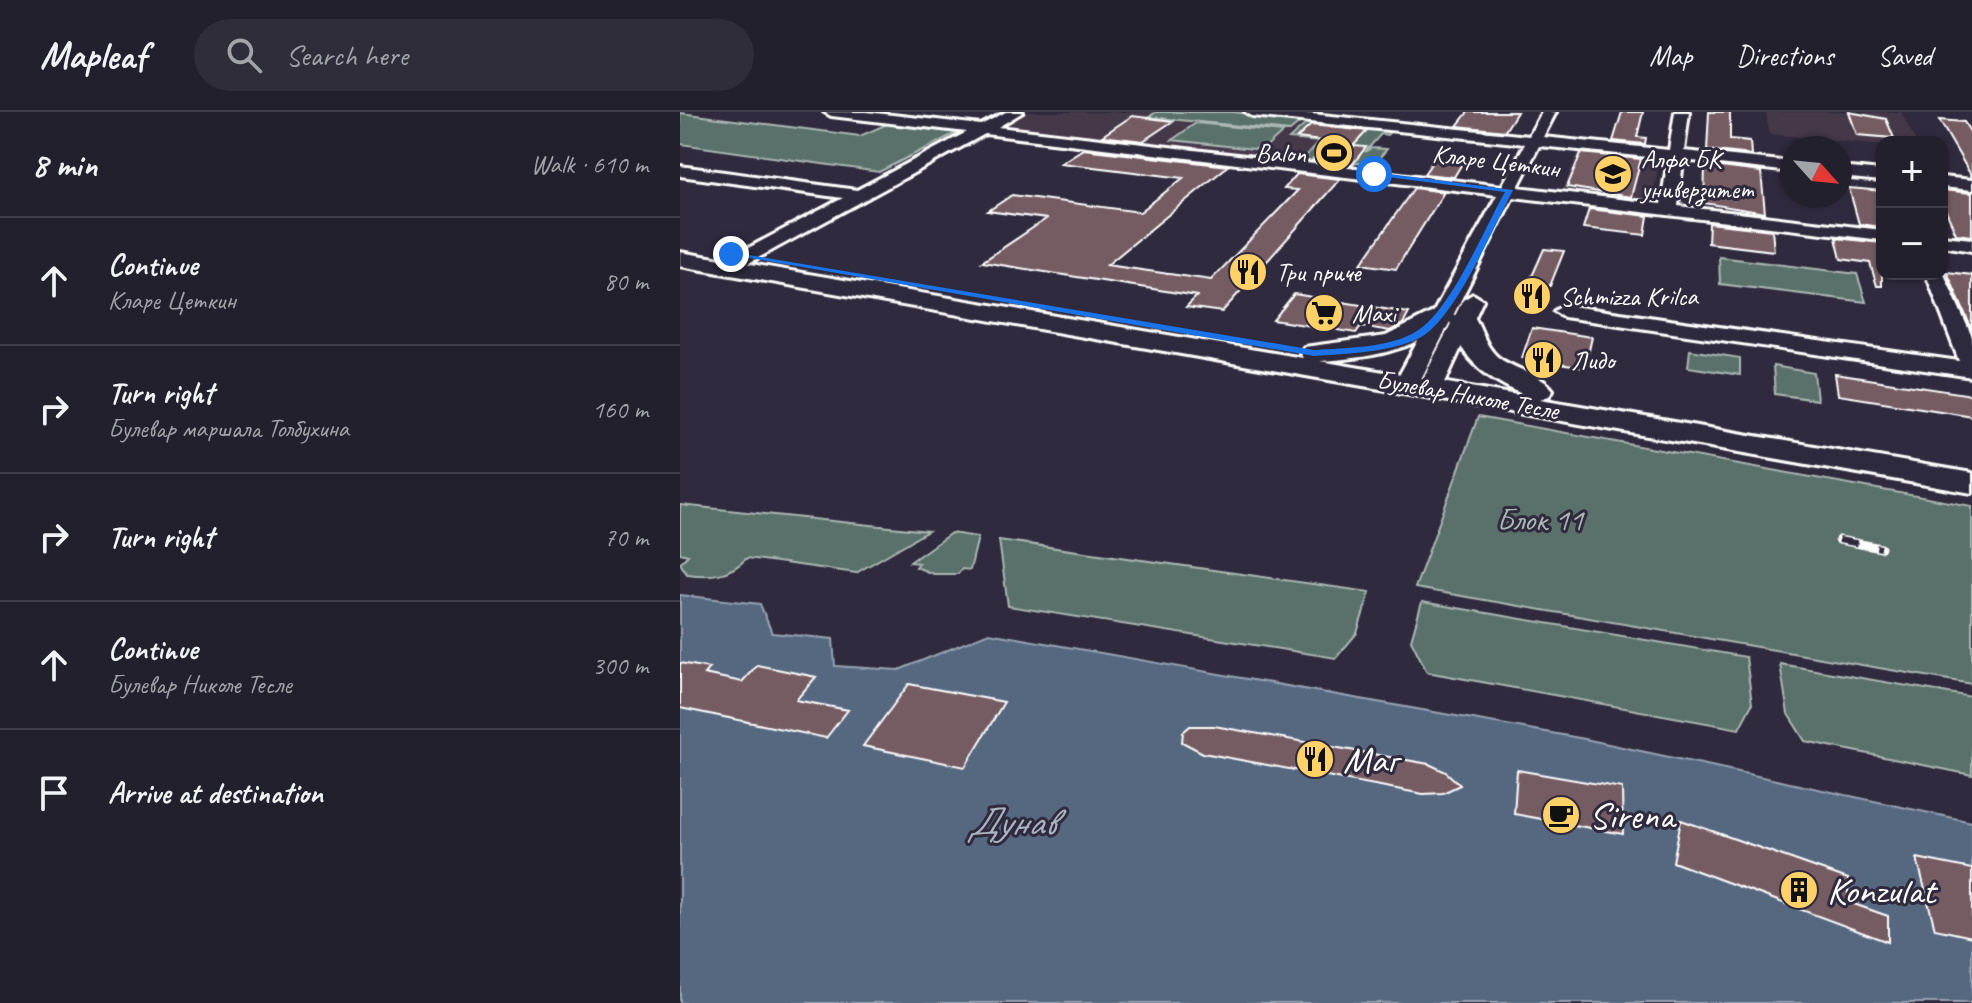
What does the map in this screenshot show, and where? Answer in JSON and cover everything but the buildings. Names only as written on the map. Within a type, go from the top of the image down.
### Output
[{"type":"main road","name":"Булевар Николе Тесле","points":[[680,245],[729,261],[1422,379],[1972,483]]},
{"type":"main road","name":"Булевар Николе Тесле","points":[[680,259],[729,261],[1314,353],[1422,379],[1538,390],[1972,460]]},
{"type":"main road","points":[[1314,353],[1395,343],[1452,319],[1479,359],[1538,390]]},
{"type":"street","name":"Кларе Цеткин","points":[[831,112],[1876,234]]},
{"type":"street","points":[[729,261],[1016,112]]},
{"type":"street","points":[[1252,112],[1780,166]]},
{"type":"street","points":[[1452,319],[1484,278],[1523,192],[1542,142],[1549,112]]},
{"type":"street","points":[[1422,379],[1523,192],[1542,142],[1565,112]]},
{"type":"street","points":[[1669,210],[1682,112]]},
{"type":"street","points":[[680,171],[856,195]]},
{"type":"street","points":[[1852,173],[1876,175]]},
{"type":"street","points":[[1948,183],[1972,185]]},
{"type":"street","points":[[1948,242],[1972,245]]},
{"type":"street","points":[[1564,311],[1972,368],[1938,280]]},
{"type":"shaded area","points":[[1028,112],[1228,112],[1307,120],[1286,139],[1317,143],[1297,162],[999,127]]},
{"type":"shaded area","points":[[1766,112],[1901,112],[1913,136],[1876,136],[1876,144],[1852,142],[1852,136],[1769,134]]},
{"type":"shaded area","name":"Алфа БК универзитет","points":[[1579,150],[1660,158],[1652,200],[1563,190]]},
{"type":"green space","points":[[1156,112],[1233,112],[1303,120],[1290,131],[1149,117]]},
{"type":"green space","points":[[680,113],[860,136],[894,121],[964,129],[879,172],[680,144]]},
{"type":"green space","points":[[1309,121],[1392,130],[1387,135],[1381,134],[1365,152],[1371,148],[1387,149],[1373,165],[1356,163],[1351,167],[1300,162],[1319,142],[1289,139]]},
{"type":"green space","points":[[1196,123],[1283,132],[1263,150],[1172,140]]},
{"type":"green space","points":[[1719,257],[1857,274],[1866,302],[1720,284]]},
{"type":"green space","points":[[1690,350],[1740,358],[1740,375],[1688,367]]},
{"type":"green space","points":[[1773,366],[1814,373],[1817,400],[1775,394]]},
{"type":"green space","name":"Блок 11","points":[[1478,417],[1972,506],[1972,684],[1415,588]]},
{"type":"green space","points":[[680,505],[928,531],[856,573],[747,558],[733,569],[719,574],[687,574],[680,563],[688,555],[680,553]]},
{"type":"green space","points":[[951,533],[978,537],[970,570],[962,569],[958,574],[933,574],[916,567],[919,563],[910,562]]},
{"type":"green space","points":[[999,540],[1370,592],[1357,633],[1336,658],[1008,606]]},
{"type":"green space","points":[[1422,602],[1746,657],[1752,704],[1739,729],[1427,672],[1411,640]]},
{"type":"green space","points":[[1780,664],[1972,697],[1972,775],[1805,741],[1788,714]]},
{"type":"water","name":"Дунав","points":[[680,595],[760,604],[772,633],[833,639],[835,666],[899,670],[989,633],[1585,739],[1972,822],[1972,1003],[680,1003]]},
{"type":"railway","points":[[1839,540],[1881,548]]},
{"type":"place","name":"Balon","points":[[1334,153]]},
{"type":"place","name":"Алфа БК универзитет","points":[[1613,174]]},
{"type":"place","name":"Три приче","points":[[1248,272]]},
{"type":"place","name":"Schmizza Krilca","points":[[1532,296]]},
{"type":"place","name":"Maxi","points":[[1324,313]]},
{"type":"place","name":"Лидо","points":[[1543,360]]},
{"type":"place","name":"Маг","points":[[1315,759]]},
{"type":"place","name":"Sirena","points":[[1561,815]]},
{"type":"place","name":"Konzulat","points":[[1799,890]]},
{"type":"route","points":[[731,254],[1314,353],[1366,349],[1418,335],[1441,316],[1510,190],[1374,174]]}]
